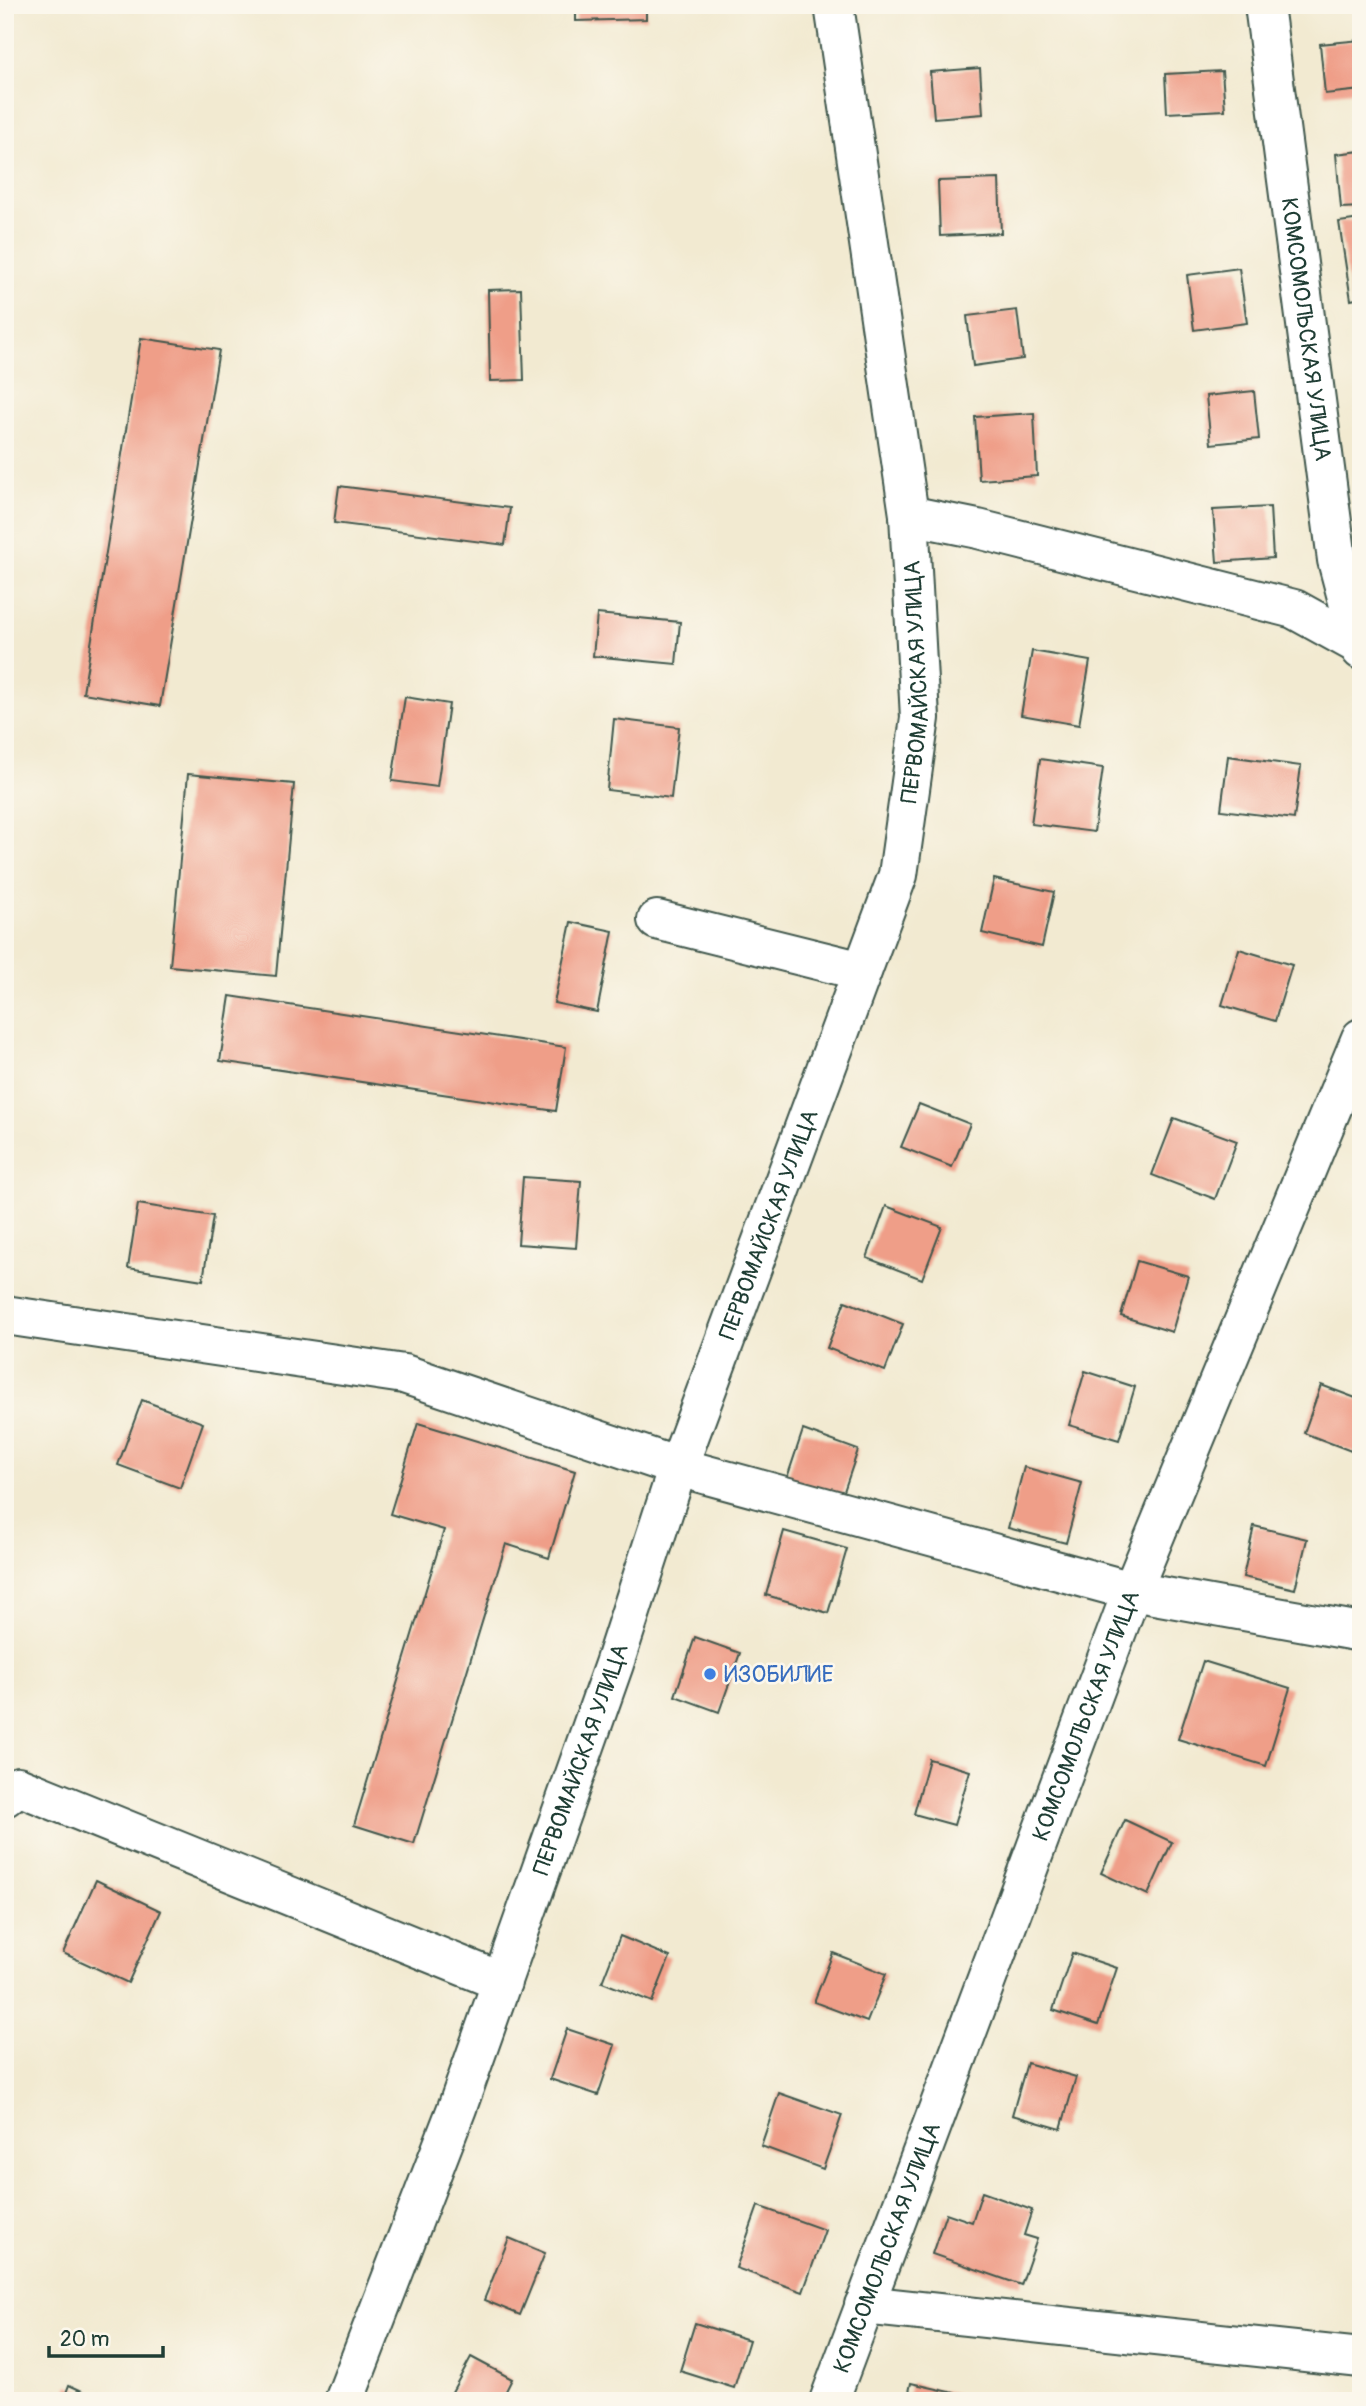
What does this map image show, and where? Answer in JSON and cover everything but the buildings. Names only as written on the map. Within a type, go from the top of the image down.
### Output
[{"type":"street","name":"ПЕРВОМАЙСКАЯ УЛИЦА","points":[[344,2401],[457,2108],[614,1664],[678,1466],[898,875],[920,718],[909,515],[834,5]]},
{"type":"street","name":"КОМСОМОЛЬСКАЯ УЛИЦА","points":[[1264,5],[1337,560],[1361,647]]},
{"type":"street","points":[[909,515],[978,529],[1294,609],[1361,647]]},
{"type":"street","points":[[657,920],[862,971]]},
{"type":"street","name":"КОМСОМОЛЬСКАЯ УЛИЦА","points":[[829,2401],[1132,1591],[1361,1038]]},
{"type":"street","points":[[5,1315],[404,1374],[678,1466],[1132,1591],[1361,1632]]},
{"type":"street","points":[[5,1797],[18,1786],[502,1982]]},
{"type":"street","points":[[864,2305],[1361,2358]]},
{"type":"place","name":"ИЗОБИЛИЕ","points":[[710,1674]]}]
